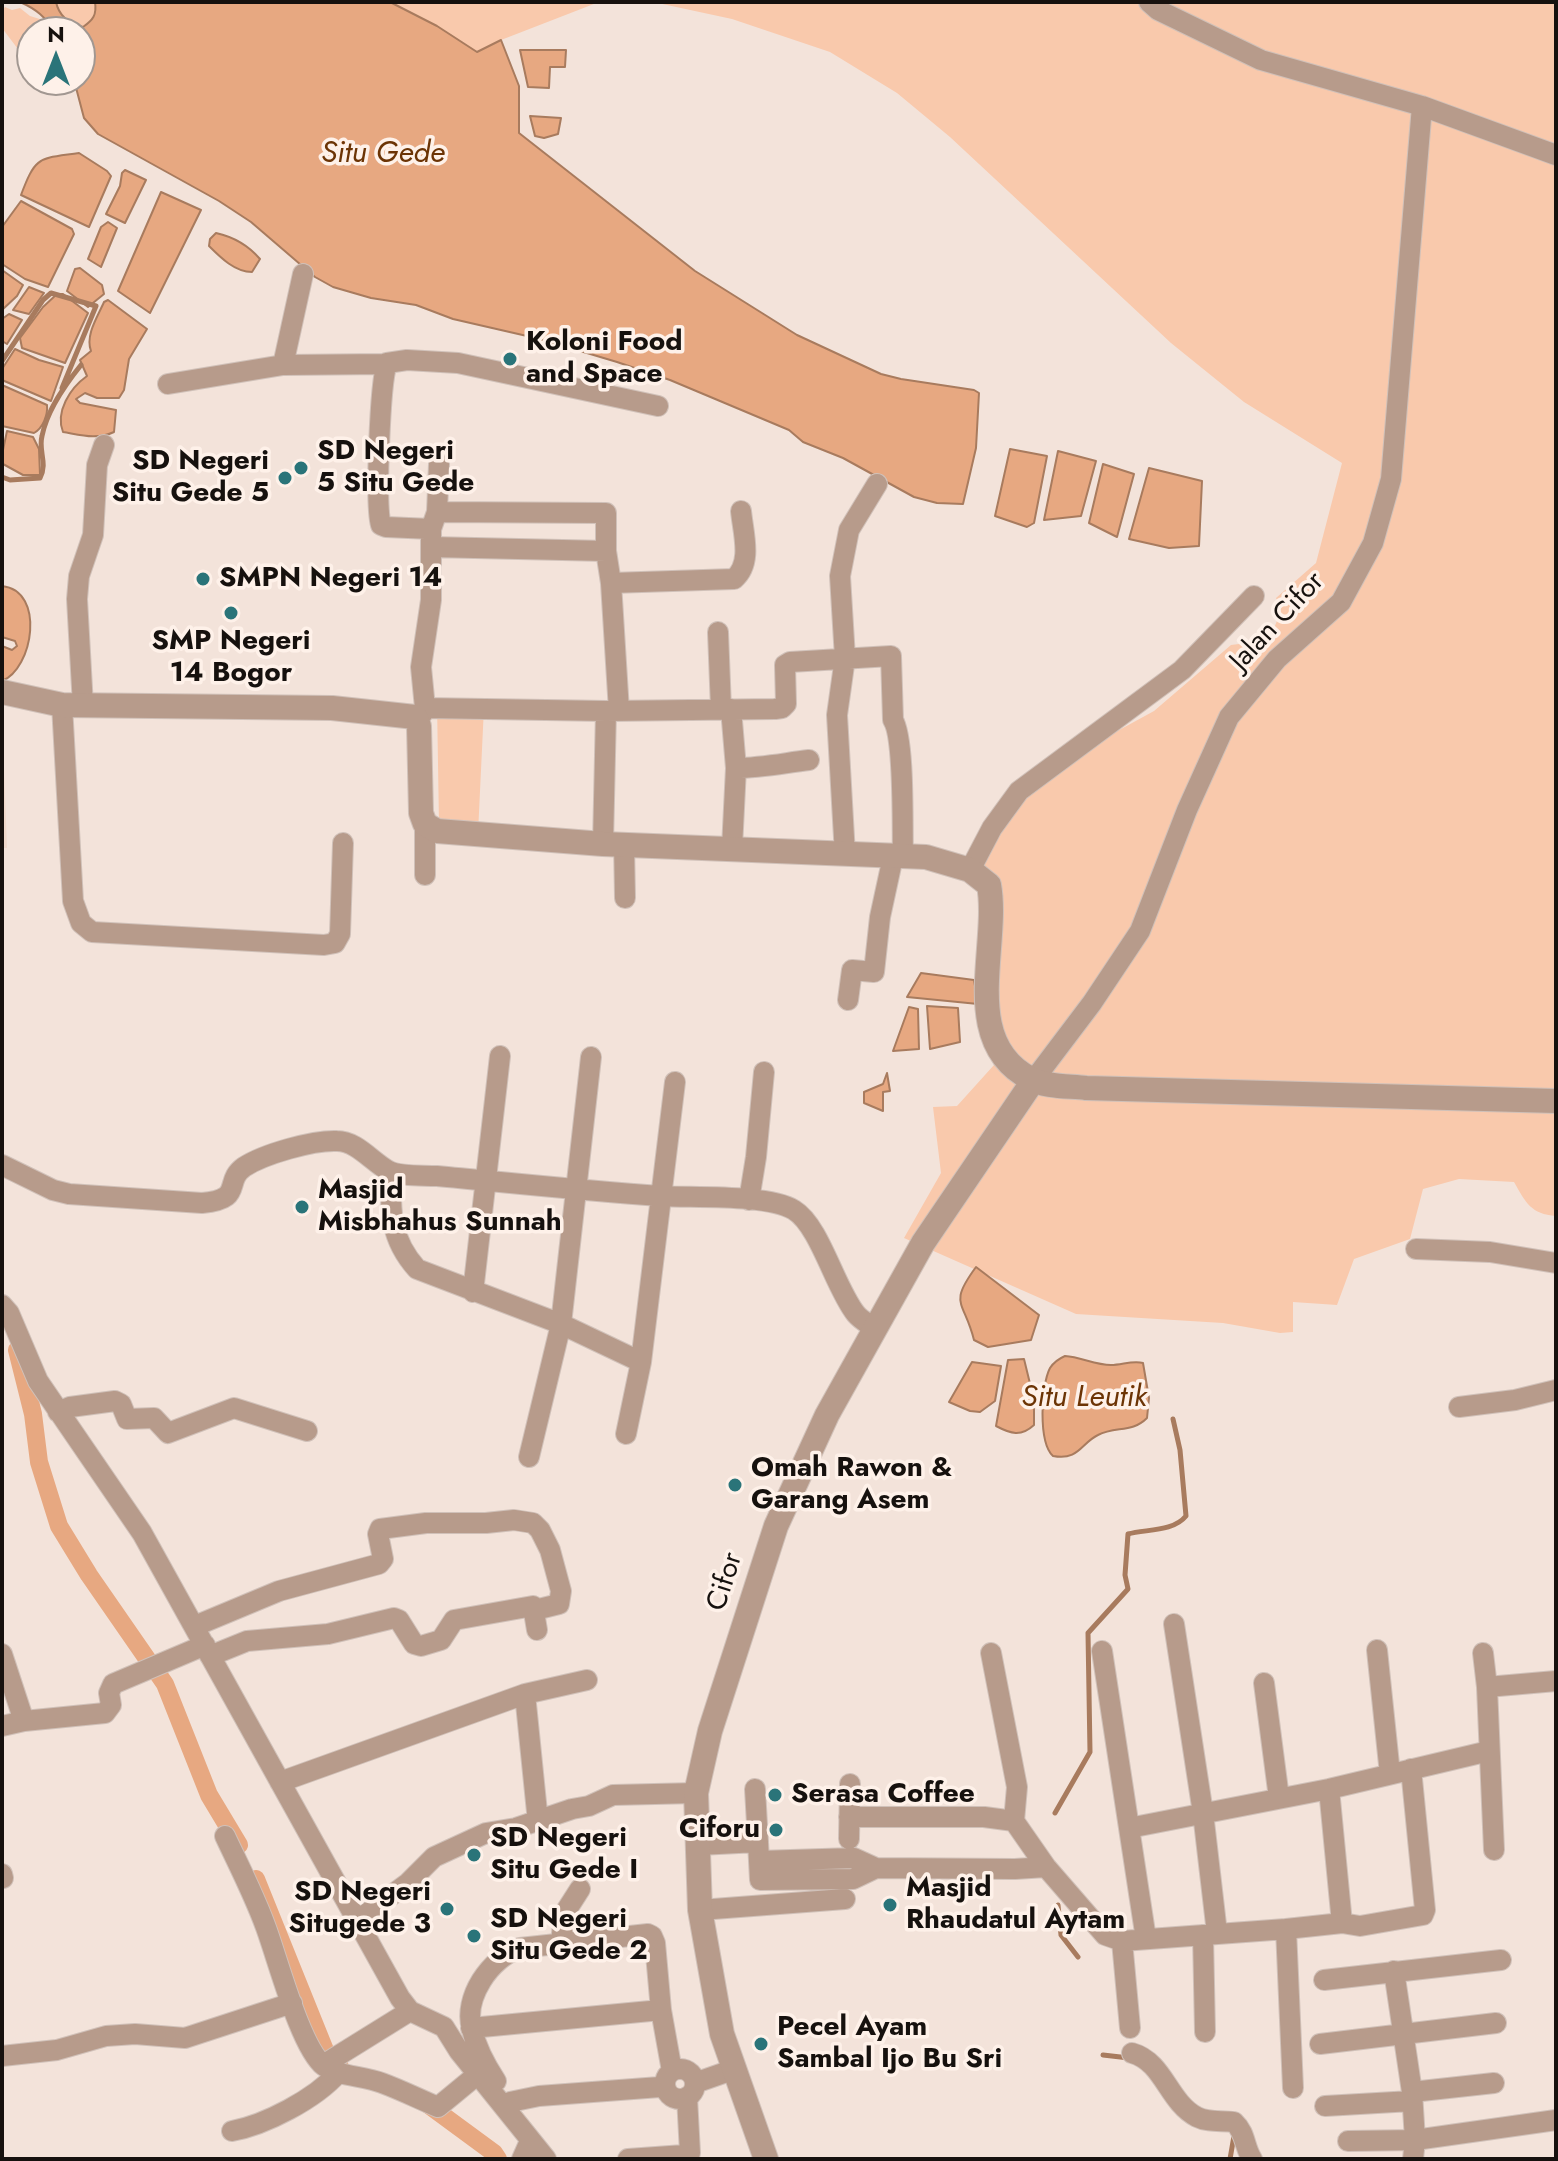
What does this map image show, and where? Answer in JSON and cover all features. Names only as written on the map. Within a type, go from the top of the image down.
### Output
[{"type":"street","points":[[1149,2],[1158,10],[1261,60],[1422,106],[1556,155]]},
{"type":"street","name":"Jalan Cifor","points":[[1092,1003],[1140,931],[1187,810],[1229,717],[1277,659],[1341,602],[1373,543],[1391,479],[1422,106]]},
{"type":"street","points":[[283,365],[303,274]]},
{"type":"street","points":[[168,384],[283,365],[385,364],[407,360],[458,363],[658,406]]},
{"type":"street","points":[[385,364],[378,495],[381,525],[606,551]]},
{"type":"street","points":[[104,445],[97,465],[93,535],[79,576],[77,599],[73,706],[73,901],[81,923],[92,932],[324,945],[335,943],[340,934],[343,843]]},
{"type":"street","points":[[425,875],[419,726],[421,667],[431,600],[439,464]]},
{"type":"street","points":[[845,855],[837,715],[845,658],[840,576],[849,530],[877,484]]},
{"type":"street","points":[[611,583],[734,579],[743,572],[746,561],[741,511]]},
{"type":"street","points":[[433,529],[606,513],[606,551],[611,583],[614,844],[625,898]]},
{"type":"street","points":[[970,870],[992,828],[1019,791],[1182,670],[1254,596]]},
{"type":"street","points":[[718,632],[736,768],[732,848]]},
{"type":"street","points":[[2,692],[73,706],[332,708],[420,712],[782,708],[787,698],[785,665],[790,662],[891,656],[893,720],[898,727],[901,764],[898,857],[880,917],[874,972],[852,970],[848,1000]]},
{"type":"street","points":[[736,768],[769,768],[809,760]]},
{"type":"street","points":[[425,824],[437,831],[614,844],[926,857],[970,870],[989,885],[992,901],[985,985],[997,1045],[1012,1067],[1033,1081],[1086,1088],[1556,1101]]},
{"type":"street","name":"Cifor","points":[[766,2159],[732,2070],[722,2034],[700,1910],[696,1793],[710,1731],[776,1526],[827,1415],[923,1243],[1033,1081],[1092,1003]]},
{"type":"street","points":[[473,1292],[500,1056]]},
{"type":"street","points":[[529,1457],[561,1324],[591,1057]]},
{"type":"street","points":[[749,1200],[764,1072]]},
{"type":"street","points":[[626,1434],[641,1362],[675,1082]]},
{"type":"street","points":[[2,1165],[53,1190],[69,1194],[202,1203],[221,1201],[230,1192],[240,1170],[254,1162],[275,1153],[338,1140],[352,1145],[391,1172],[662,1196],[749,1200],[788,1207],[802,1216],[857,1316],[875,1329]]},
{"type":"street","points":[[391,1172],[390,1212],[402,1252],[417,1269],[561,1324],[641,1362]]},
{"type":"street","points":[[1416,1249],[1490,1252],[1556,1263]]},
{"type":"street","points":[[5,1311],[38,1381],[142,1533],[410,2011],[444,2027],[526,2150],[546,2159]]},
{"type":"street","points":[[1459,1407],[1515,1400],[1556,1390]]},
{"type":"street","points":[[58,1412],[115,1401],[121,1404],[127,1419],[152,1417],[168,1433],[234,1408],[307,1431]]},
{"type":"street","points":[[2,1726],[105,1713],[111,1705],[109,1693],[113,1684],[207,1650],[247,1641],[319,1636],[394,1618],[399,1620],[414,1644],[421,1646],[441,1640],[454,1620],[502,1609],[533,1606],[536,1620],[559,1604],[561,1591],[545,1538],[533,1523],[514,1520],[426,1523],[380,1529],[378,1534],[383,1559],[379,1564],[279,1591],[195,1626]]},
{"type":"street","points":[[1174,1624],[1203,1813],[1210,1934],[1205,2032]]},
{"type":"street","points":[[1377,1650],[1390,1774]]},
{"type":"street","points":[[1102,1651],[1146,1939]]},
{"type":"street","points":[[991,1653],[1017,1787],[1014,1821],[1046,1867],[1105,1935],[1122,1941],[1342,1923],[1360,1926],[1423,1915],[1425,1910],[1411,1769]]},
{"type":"street","points":[[1483,1653],[1494,1850]]},
{"type":"street","points":[[2,1654],[24,1721]]},
{"type":"street","points":[[280,1782],[525,1694],[587,1680]]},
{"type":"street","points":[[1487,1687],[1556,1681]]},
{"type":"street","points":[[1264,1683],[1279,1798]]},
{"type":"street","points":[[525,1694],[538,1822]]},
{"type":"street","points":[[1129,1828],[1329,1789],[1489,1751]]},
{"type":"street","points":[[849,1839],[850,1784]]},
{"type":"street","points":[[755,1789],[758,1851]]},
{"type":"street","points":[[1329,1789],[1342,1923]]},
{"type":"street","points":[[358,1920],[408,1883],[434,1857],[486,1833],[538,1822],[596,1804],[613,1795],[696,1793]]},
{"type":"street","points":[[849,1817],[984,1817],[1014,1821]]},
{"type":"street","points":[[225,1836],[265,1924],[292,2003],[313,2052],[347,2073],[380,2082],[438,2107],[478,2074]]},
{"type":"street","points":[[699,1845],[758,1851],[804,1870],[854,1858],[876,1868],[1046,1867]]},
{"type":"street","points":[[561,1943],[564,1914],[580,1889]]},
{"type":"street","points":[[700,1910],[845,1899]]},
{"type":"street","points":[[1286,1929],[1293,2088]]},
{"type":"street","points":[[565,2159],[555,2153],[510,2102],[482,2055],[471,2028],[474,2000],[486,1972],[510,1951],[648,1934],[655,1943],[661,2010],[680,2084],[690,2153],[628,2159]]},
{"type":"street","points":[[1122,1941],[1130,2028]]},
{"type":"street","points":[[1324,1980],[1501,1960]]},
{"type":"street","points":[[1394,1971],[1412,2097],[1414,2150]]},
{"type":"street","points":[[2,2056],[57,2050],[106,2036],[135,2034],[185,2038],[292,2003]]},
{"type":"street","points":[[471,2028],[661,2010]]},
{"type":"street","points":[[232,2131],[304,2101],[330,2065],[410,2011]]},
{"type":"street","points":[[1320,2044],[1496,2023]]},
{"type":"street","points":[[1132,2053],[1145,2058],[1156,2068],[1189,2112],[1204,2120],[1234,2122],[1244,2134],[1252,2159]]},
{"type":"street","points":[[510,2102],[539,2096],[680,2084],[732,2070]]},
{"type":"street","points":[[1325,2106],[1412,2097],[1494,2083]]},
{"type":"street","points":[[1348,2141],[1414,2150],[1556,2120]]},
{"type":"shaded area","points":[[52,2],[121,2],[96,20],[96,16],[59,16]]},
{"type":"shaded area","points":[[390,2],[599,2],[477,52],[437,26]]},
{"type":"shaded area","points":[[653,2],[1556,2],[1556,1216],[1541,1213],[1530,1206],[1514,1182],[1459,1179],[1423,1189],[1410,1239],[1354,1259],[1337,1305],[1293,1302],[1293,1332],[1280,1333],[1223,1323],[1076,1314],[904,1238],[941,1173],[933,1107],[957,1106],[994,1065],[995,925],[973,865],[1008,817],[1068,758],[1154,711],[1231,645],[1247,643],[1272,633],[1281,611],[1276,598],[1316,563],[1342,463],[1244,402],[1171,343],[950,137],[897,93],[830,52],[732,19]]},
{"type":"shaded area","points":[[5,7],[12,10],[20,8],[30,16],[16,16],[16,46],[2,28],[2,11]]},
{"type":"shaded area","points":[[437,703],[484,707],[478,833],[439,824]]},
{"type":"shaded area","points":[[2,716],[7,848],[2,848]]},
{"type":"water","name":"Situ Gede","points":[[20,2],[56,2],[64,16],[42,16]]},
{"type":"water","name":"Situ Gede","points":[[95,2],[390,2],[437,26],[477,52],[501,40],[519,86],[519,133],[695,271],[797,335],[881,374],[979,393],[976,448],[963,504],[937,503],[914,497],[843,458],[803,442],[789,430],[670,380],[540,339],[453,319],[416,305],[371,298],[333,287],[315,277],[251,222],[98,134],[84,118],[78,96],[96,96]]},
{"type":"water","points":[[520,50],[566,50],[565,67],[550,67],[549,88],[528,87]]},
{"type":"water","points":[[530,116],[561,118],[558,134],[544,138],[535,136]]},
{"type":"water","points":[[79,153],[111,176],[89,227],[21,195],[31,172],[41,161]]},
{"type":"water","points":[[125,170],[146,180],[125,223],[106,214]]},
{"type":"water","points":[[161,192],[201,210],[150,313],[118,291]]},
{"type":"water","points":[[21,201],[72,229],[74,234],[48,287],[25,279],[2,264],[2,227]]},
{"type":"water","points":[[108,222],[117,228],[101,267],[88,259],[101,227]]},
{"type":"water","points":[[216,233],[240,242],[260,259],[252,272],[234,267],[209,246],[210,239]]},
{"type":"water","points":[[80,268],[102,285],[104,294],[88,307],[67,291],[75,269]]},
{"type":"water","points":[[2,270],[23,285],[17,296],[2,310]]},
{"type":"water","points":[[29,287],[44,293],[29,314],[13,310]]},
{"type":"water","points":[[57,294],[63,294],[88,313],[65,363],[22,348],[20,338]]},
{"type":"water","points":[[108,300],[147,329],[129,359],[124,390],[119,398],[97,398],[85,393],[76,399],[80,403],[116,410],[114,432],[95,436],[63,432],[63,409],[75,387],[87,376],[80,360],[91,351],[93,326],[104,302]]},
{"type":"water","points":[[9,314],[22,320],[7,344],[2,341],[2,319]]},
{"type":"water","points":[[15,349],[63,367],[51,401],[2,380],[2,369]]},
{"type":"water","points":[[2,385],[47,405],[44,421],[37,431],[34,433],[2,426]]},
{"type":"water","points":[[7,431],[33,437],[39,449],[40,475],[23,475],[3,464]]},
{"type":"water","points":[[1010,449],[1047,456],[1034,523],[1027,527],[995,516]]},
{"type":"water","points":[[1058,451],[1096,461],[1081,516],[1044,520]]},
{"type":"water","points":[[1103,464],[1134,474],[1117,537],[1089,523]]},
{"type":"water","points":[[1149,468],[1202,481],[1199,546],[1169,548],[1129,539]]},
{"type":"water","points":[[2,586],[16,591],[25,601],[30,615],[30,631],[21,662],[13,674],[2,681],[2,646],[12,650],[17,646],[15,641],[2,637]]},
{"type":"water","points":[[921,973],[974,980],[978,1004],[907,997]]},
{"type":"water","points":[[927,1006],[958,1008],[960,1042],[930,1049]]},
{"type":"water","points":[[909,1007],[918,1009],[919,1049],[893,1051]]},
{"type":"water","points":[[887,1073],[890,1091],[883,1092],[883,1111],[864,1103],[864,1092],[883,1084]]},
{"type":"water","points":[[976,1267],[1039,1315],[1031,1340],[988,1347],[974,1340],[960,1296]]},
{"type":"water","name":"Situ Leutik","points":[[1065,1356],[1105,1365],[1143,1363],[1149,1398],[1147,1418],[1136,1426],[1098,1435],[1074,1454],[1053,1456],[1045,1439],[1043,1400],[1050,1368]]},
{"type":"water","points":[[1024,1359],[1034,1400],[1034,1425],[1020,1433],[1011,1432],[996,1426],[1008,1360]]},
{"type":"water","points":[[972,1362],[1001,1366],[995,1401],[980,1412],[949,1402]]},
{"type":"waterway","points":[[2,361],[51,293],[96,306],[62,388]]},
{"type":"waterway","points":[[2,477],[10,480],[40,478],[44,426],[57,398],[81,365]]},
{"type":"waterway","points":[[17,1350],[33,1414],[39,1462],[59,1526],[152,1666]]},
{"type":"waterway","points":[[1055,1813],[1090,1752],[1088,1633],[1128,1589],[1125,1575],[1128,1534],[1174,1525],[1186,1516],[1180,1450],[1173,1419]]},
{"type":"waterway","points":[[156,1671],[165,1684],[209,1795],[239,1845]]},
{"type":"waterway","points":[[256,1879],[331,2065],[340,2067]]},
{"type":"waterway","points":[[1058,1905],[1061,1935],[1078,1957]]},
{"type":"waterway","points":[[1103,2055],[1129,2058]]},
{"type":"waterway","points":[[426,2103],[498,2159]]},
{"type":"waterway","points":[[1230,2159],[1234,2136]]},
{"type":"place","name":"Koloni Food and Space","points":[[510,359]]},
{"type":"place","name":"SD Negeri 5 Situ Gede","points":[[301,468]]},
{"type":"place","name":"SD Negeri Situ Gede 5","points":[[285,478]]},
{"type":"place","name":"SMPN Negeri 14","points":[[203,579]]},
{"type":"place","name":"SMP Negeri 14 Bogor","points":[[231,613]]},
{"type":"place","name":"Masjid Misbhahus Sunnah","points":[[302,1207]]},
{"type":"place","name":"Omah Rawon & Garang Asem","points":[[735,1485]]},
{"type":"place","name":"Serasa Coffee","points":[[775,1795]]},
{"type":"place","name":"Ciforu","points":[[776,1830]]},
{"type":"place","name":"SD Negeri Situ Gede I","points":[[474,1855]]},
{"type":"place","name":"Masjid Rhaudatul Aytam","points":[[890,1905]]},
{"type":"place","name":"SD Negeri Situgede 3","points":[[447,1909]]},
{"type":"place","name":"SD Negeri Situ Gede 2","points":[[474,1936]]},
{"type":"place","name":"Pecel Ayam Sambal Ijo Bu Sri","points":[[761,2044]]}]
